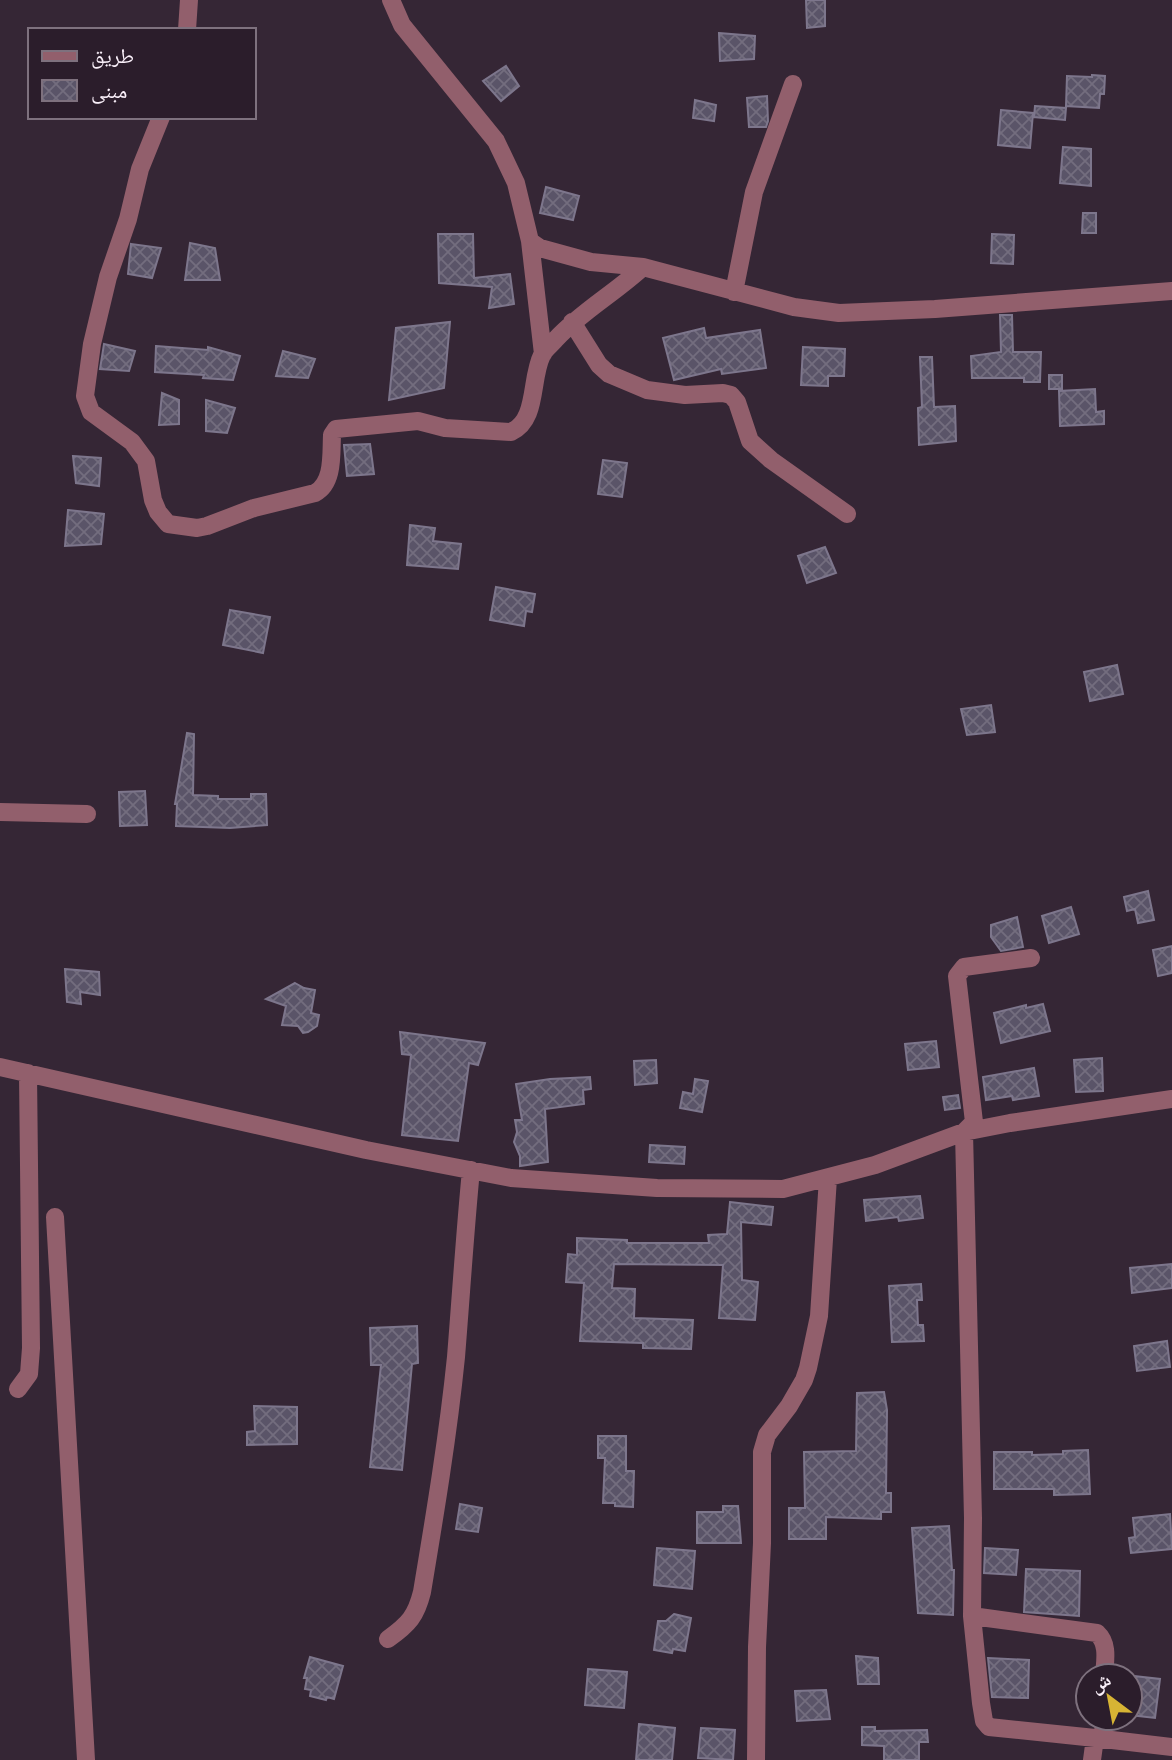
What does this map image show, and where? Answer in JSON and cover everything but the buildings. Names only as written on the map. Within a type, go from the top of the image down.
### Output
[{"type":"street","points":[[187,28],[189,0]]},
{"type":"street","points":[[161,119],[140,169],[128,219],[108,277],[92,344],[85,397],[91,412],[132,442],[146,461],[153,500],[158,512],[168,523],[197,528],[207,526],[254,508],[323,489],[328,481],[332,435],[337,429],[418,421],[445,428],[511,432],[520,428],[527,419],[542,354],[530,241],[516,183],[496,141],[402,25],[391,0]]},
{"type":"street","points":[[734,292],[754,192],[793,84]]},
{"type":"street","points":[[530,241],[540,248],[591,262],[643,267],[794,307],[839,313],[935,309],[1172,291]]},
{"type":"street","points":[[542,354],[572,322],[624,285],[643,267]]},
{"type":"street","points":[[572,322],[599,365],[609,374],[647,390],[685,395],[731,395],[737,402],[750,442],[847,514]]},
{"type":"street","points":[[0,812],[87,814]]},
{"type":"street","points":[[1031,958],[964,967],[957,975],[974,1122],[964,1132],[974,1518],[972,1616],[981,1703],[989,1727],[1172,1746]]},
{"type":"street","points":[[0,1067],[366,1150],[511,1178],[657,1188],[783,1189],[875,1165],[964,1132],[1172,1099]]},
{"type":"street","points":[[18,1389],[29,1374],[31,1348],[28,1073]]},
{"type":"street","points":[[388,1639],[404,1628],[417,1612],[422,1591],[450,1404],[471,1170]]},
{"type":"street","points":[[756,1760],[762,1452],[767,1435],[789,1406],[808,1368],[819,1316],[828,1178]]},
{"type":"street","points":[[55,1217],[86,1760]]},
{"type":"street","points":[[972,1616],[1097,1633],[1105,1647],[1104,1662]]},
{"type":"street","points":[[1093,1760],[1100,1732]]}]
